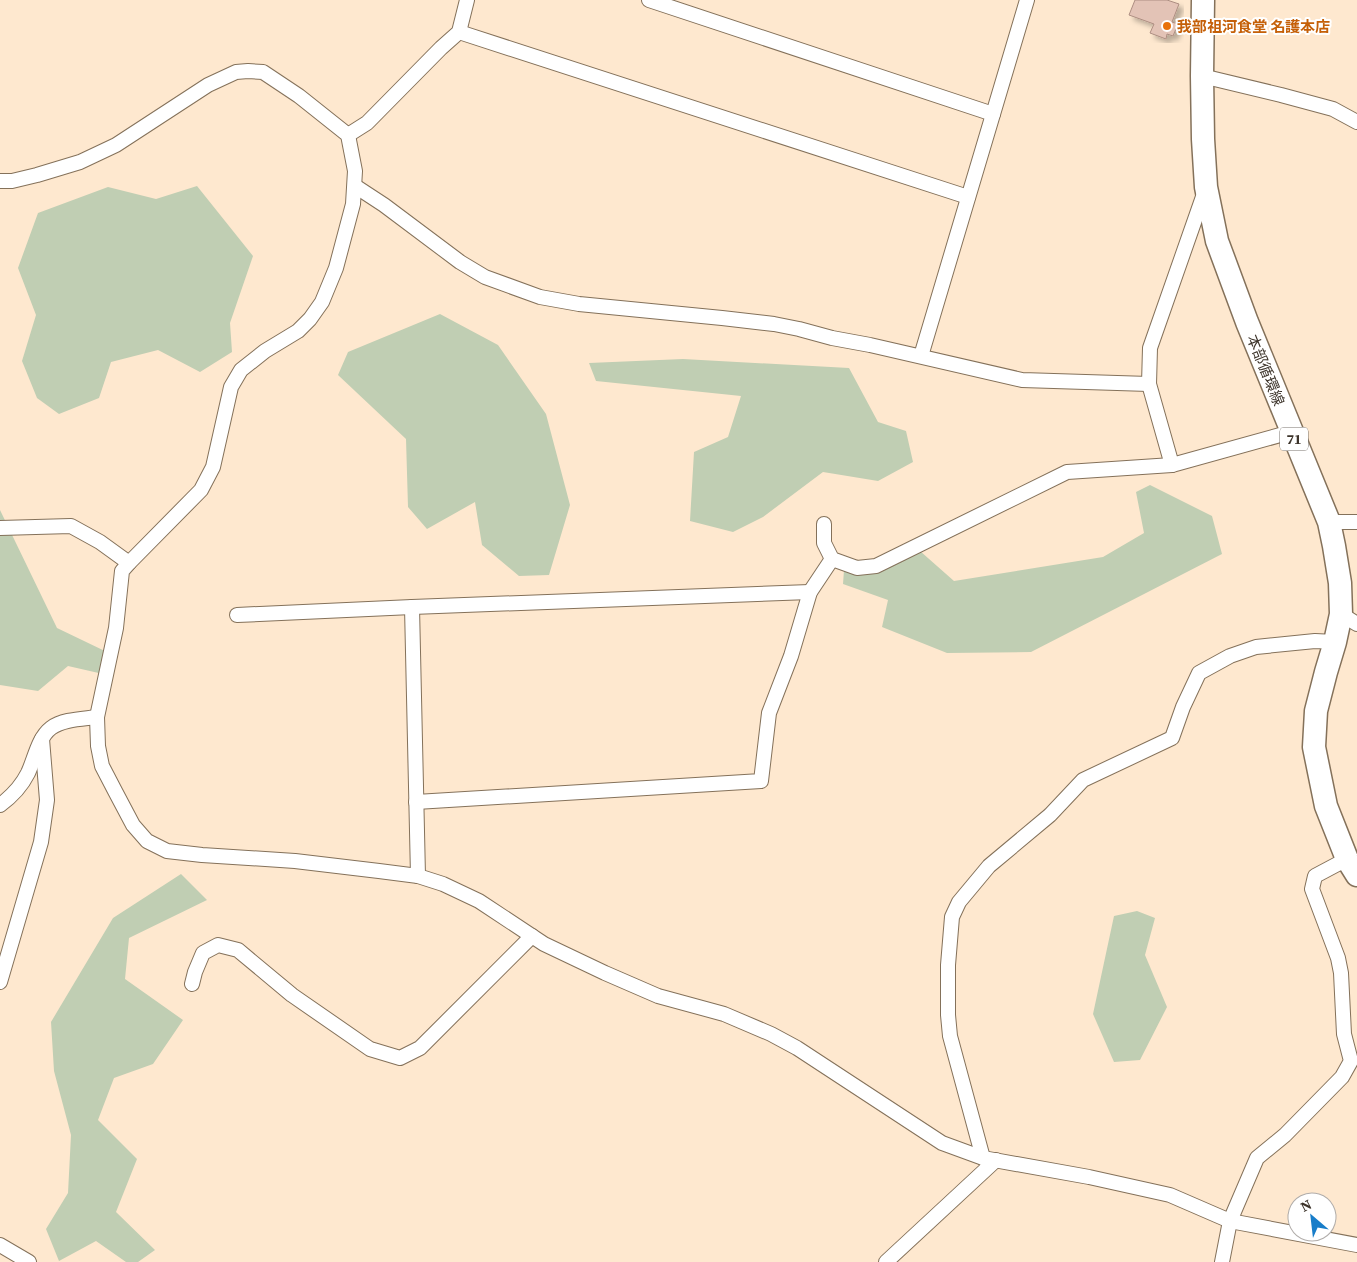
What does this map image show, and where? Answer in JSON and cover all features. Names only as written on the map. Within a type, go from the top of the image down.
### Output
[{"type":"main road","name":"本部循環線","points":[[1203,0],[1202,76],[1206,187],[1218,241],[1247,322],[1329,522],[1340,583],[1349,619],[1336,642],[1326,672],[1316,711],[1314,747],[1326,806],[1352,867]]},
{"type":"street","points":[[348,136],[367,123],[459,32],[467,0]]},
{"type":"street","points":[[649,0],[993,114]]},
{"type":"street","points":[[921,356],[1027,0]]},
{"type":"street","points":[[459,32],[968,197]]},
{"type":"street","points":[[0,181],[12,181],[80,162],[116,144],[208,85],[236,72],[263,72],[299,96],[348,136],[355,171],[353,204],[336,268],[322,302],[310,319],[298,331],[265,351],[241,370],[231,387],[213,467],[202,490],[122,571],[116,628],[97,717],[98,746],[102,766],[114,791],[133,825],[147,841],[167,851],[295,862],[418,876],[443,884],[479,902],[544,944],[658,996],[724,1014],[771,1034],[797,1048],[942,1143],[989,1159],[1089,1177],[1170,1195],[1230,1220],[1357,1245]]},
{"type":"street","points":[[1202,76],[1333,109],[1357,122]]},
{"type":"street","points":[[355,186],[384,205],[460,262],[485,277],[540,297],[580,304],[774,324],[1022,380],[1149,384]]},
{"type":"street","points":[[1172,465],[1149,384],[1150,348],[1206,187]]},
{"type":"street","points":[[824,524],[824,543],[832,559],[857,568],[876,566],[1068,472],[1172,465],[1292,432]]},
{"type":"street","points":[[1329,522],[1357,522]]},
{"type":"street","points":[[0,528],[71,526],[100,542],[128,563]]},
{"type":"street","points":[[416,802],[761,781],[769,713],[791,656],[810,592],[832,559]]},
{"type":"street","points":[[237,615],[810,592]]},
{"type":"street","points":[[412,607],[418,876]]},
{"type":"street","points":[[989,1159],[950,1036],[948,965],[952,917],[959,902],[989,866],[1050,814],[1083,780],[1172,738],[1183,707],[1199,673],[1230,656],[1256,647],[1315,641],[1336,642]]},
{"type":"street","points":[[0,805],[18,787],[27,774],[42,739],[52,727],[66,721],[97,717]]},
{"type":"street","points":[[0,982],[41,842],[47,800],[42,739]]},
{"type":"street","points":[[1222,1262],[1230,1220],[1257,1158],[1285,1135],[1342,1077],[1351,1061],[1344,1034],[1342,972],[1312,889],[1315,876],[1352,867]]},
{"type":"street","points":[[192,984],[203,953],[218,945],[238,950],[292,995],[370,1049],[400,1058],[420,1048],[532,936]]},
{"type":"street","points":[[886,1262],[989,1159]]},
{"type":"street","points":[[0,1245],[29,1262]]},
{"type":"green space","points":[[197,186],[253,256],[230,323],[232,352],[200,372],[158,350],[111,362],[99,398],[59,414],[37,398],[22,361],[36,315],[18,268],[38,213],[108,187],[156,199]]},
{"type":"green space","points":[[440,314],[498,345],[546,414],[570,505],[549,575],[519,576],[482,545],[475,502],[427,529],[408,507],[406,439],[338,375],[348,352]]},
{"type":"green space","points":[[683,359],[849,368],[878,422],[906,431],[913,462],[878,481],[823,472],[763,517],[733,532],[690,521],[694,452],[728,437],[741,396],[596,381],[589,363]]},
{"type":"green space","points":[[1150,485],[1212,516],[1222,554],[1031,652],[947,653],[882,627],[888,600],[843,584],[844,570],[920,551],[954,581],[1103,557],[1144,533],[1136,492]]},
{"type":"green space","points":[[0,510],[57,628],[109,653],[103,674],[68,666],[38,691],[0,685]]},
{"type":"green space","points":[[181,874],[207,900],[129,938],[125,979],[183,1020],[153,1064],[114,1078],[98,1120],[137,1159],[116,1212],[155,1250],[138,1262],[126,1262],[96,1241],[59,1261],[46,1229],[68,1193],[71,1135],[54,1071],[51,1022],[113,918]]},
{"type":"green space","points":[[1137,911],[1155,918],[1145,955],[1167,1007],[1140,1060],[1114,1062],[1093,1014],[1114,916]]},
{"type":"building","points":[[1135,0],[1167,0],[1179,4],[1172,22],[1178,24],[1173,36],[1167,34],[1166,39],[1150,33],[1154,24],[1129,15]]},
{"type":"place","name":"我部祖河食堂 名護本店","points":[[1167,26]]}]
